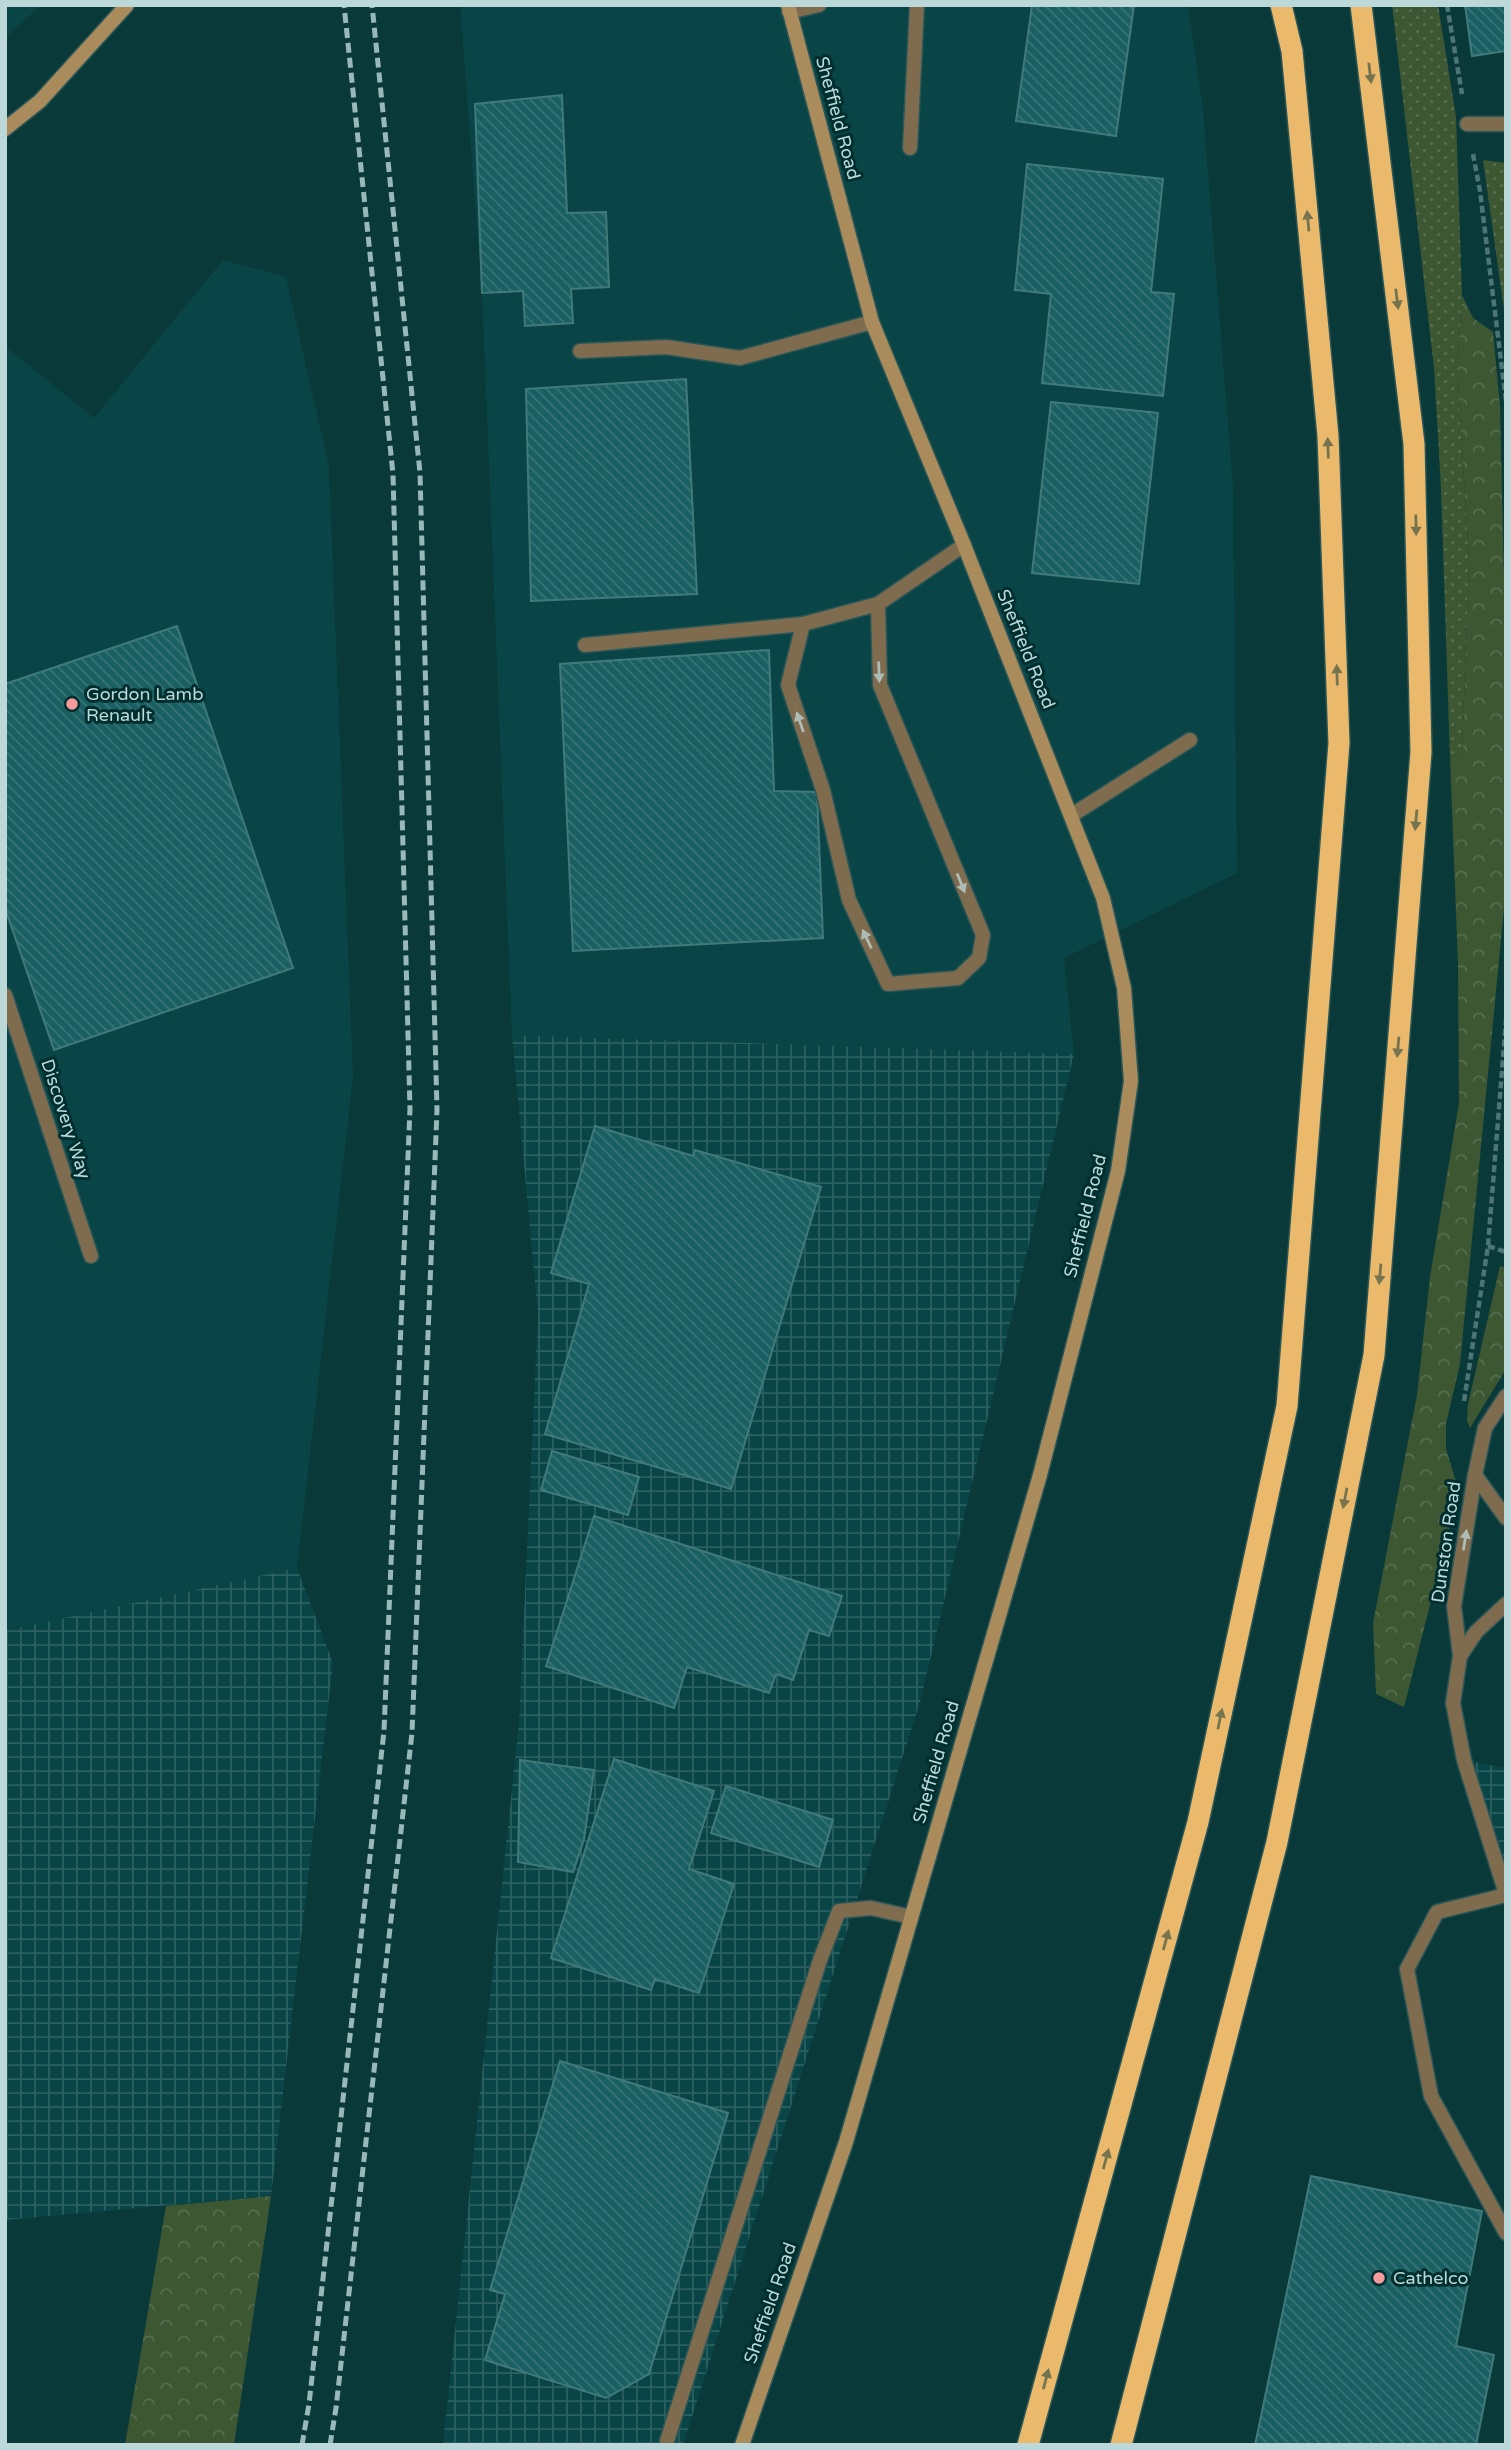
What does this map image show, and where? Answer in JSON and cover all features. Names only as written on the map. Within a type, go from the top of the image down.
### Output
[{"type":"highway","points":[[1028,2445],[1198,1822],[1287,1406],[1339,743],[1328,436],[1292,51],[1281,5]]},
{"type":"highway","points":[[1121,2445],[1277,1842],[1374,1355],[1421,752],[1414,444],[1361,5]]},
{"type":"main road","points":[[5,129],[40,101],[127,5]]},
{"type":"main road","name":"Sheffield Road","points":[[741,2445],[846,2142],[1040,1475],[1120,1158],[1131,1081],[1124,988],[1103,898],[964,545],[872,322],[789,8]]},
{"type":"street","points":[[789,8],[820,5]]},
{"type":"street","points":[[910,148],[917,5]]},
{"type":"street","points":[[1467,124],[1506,124]]},
{"type":"street","points":[[580,351],[666,347],[740,358],[872,322]]},
{"type":"street","points":[[585,645],[803,624],[878,604],[964,545]]},
{"type":"street","points":[[803,624],[788,685],[823,790],[849,900],[888,984],[958,978],[979,958],[983,935],[880,685],[878,604]]},
{"type":"street","points":[[1072,815],[1190,740]]},
{"type":"street","name":"Discovery Way","points":[[5,995],[91,1255]]},
{"type":"street","name":"Dunston Road","points":[[1506,1396],[1485,1428],[1475,1475],[1454,1606],[1460,1656],[1453,1703],[1464,1760],[1506,1895]]},
{"type":"street","points":[[1475,1475],[1506,1518]]},
{"type":"street","name":"Dunston Road","points":[[1460,1656],[1476,1632],[1506,1604]]},
{"type":"street","points":[[1506,1895],[1437,1912],[1406,1969],[1431,2096],[1506,2233]]},
{"type":"street","points":[[667,2441],[820,1960],[839,1911],[871,1908],[911,1917]]},
{"type":"path","points":[[1447,5],[1480,191],[1506,401]]},
{"type":"path","points":[[1464,1405],[1488,1246],[1506,1020]]},
{"type":"path","points":[[1488,1246],[1506,1252]]},
{"type":"shaded area","points":[[5,5],[41,5],[5,38]]},
{"type":"shaded area","points":[[460,5],[1188,5],[1203,109],[1233,487],[1237,873],[1064,958],[1074,1054],[512,1035],[482,293]]},
{"type":"shaded area","points":[[223,260],[286,277],[329,467],[353,1077],[297,1568],[8,1630],[5,1626],[5,346],[94,418]]},
{"type":"shaded area","points":[[512,1035],[1074,1054],[920,1702],[683,2445],[443,2445],[519,1722],[538,1314]]},
{"type":"shaded area","points":[[297,1568],[333,1663],[271,2196],[5,2220],[5,1626],[8,1630]]},
{"type":"shaded area","points":[[1464,1760],[1506,1768],[1506,1894]]},
{"type":"green space","points":[[1392,5],[1438,5],[1456,117],[1462,294],[1457,366],[1469,561],[1462,751],[1450,758],[1434,368]]},
{"type":"green space","points":[[1483,160],[1506,163],[1506,324]]},
{"type":"green space","points":[[1462,295],[1473,318],[1493,332],[1500,406],[1505,618],[1504,908],[1460,1364],[1446,1424],[1446,1449],[1459,1491],[1404,1707],[1376,1694],[1373,1623],[1417,1395],[1430,1277],[1459,1103],[1458,964],[1450,758],[1462,751],[1469,561],[1457,366]]},
{"type":"green space","points":[[1500,1266],[1506,1268],[1506,1369],[1470,1428],[1467,1421],[1468,1404]]},
{"type":"green space","points":[[271,2196],[234,2445],[125,2445],[166,2206]]},
{"type":"building","points":[[1032,5],[1134,5],[1116,136],[1016,121]]},
{"type":"building","points":[[1465,5],[1506,5],[1506,51],[1472,56]]},
{"type":"building","points":[[562,95],[567,213],[606,212],[609,287],[571,289],[573,323],[525,326],[523,291],[482,293],[475,104]]},
{"type":"building","points":[[1027,164],[1163,179],[1151,292],[1174,294],[1163,396],[1042,383],[1051,294],[1015,290]]},
{"type":"building","points":[[686,379],[697,594],[531,601],[526,389]]},
{"type":"building","points":[[1051,402],[1158,413],[1139,584],[1032,573]]},
{"type":"building","points":[[177,626],[293,968],[54,1050],[5,908],[5,684]]},
{"type":"building","points":[[769,650],[774,791],[817,792],[823,938],[573,951],[560,664]]},
{"type":"building","points":[[595,1126],[693,1156],[695,1150],[821,1187],[731,1489],[545,1434],[589,1284],[551,1273]]},
{"type":"building","points":[[552,1451],[639,1477],[628,1515],[541,1490]]},
{"type":"building","points":[[594,1516],[842,1596],[829,1636],[809,1630],[793,1680],[776,1674],[769,1693],[687,1667],[674,1708],[546,1666]]},
{"type":"building","points":[[614,1759],[714,1791],[689,1869],[734,1884],[699,1993],[655,1979],[651,1990],[551,1958]]},
{"type":"building","points":[[520,1760],[594,1770],[584,1839],[573,1872],[518,1862]]},
{"type":"building","points":[[726,1786],[833,1820],[819,1867],[711,1833]]},
{"type":"building","points":[[560,2061],[728,2113],[649,2374],[606,2398],[485,2360],[505,2294],[490,2290]]},
{"type":"building","name":"Cathelco","points":[[1311,2176],[1482,2211],[1456,2346],[1494,2355],[1476,2445],[1255,2445]]},
{"type":"railway","points":[[302,2445],[309,2404],[384,1731],[410,1109],[393,474],[344,5]]},
{"type":"railway","points":[[330,2445],[412,1733],[437,1110],[420,473],[372,5]]},
{"type":"place","name":"Gordon Lamb Renault","points":[[72,704]]},
{"type":"place","name":"Cathelco","points":[[1379,2278]]}]
